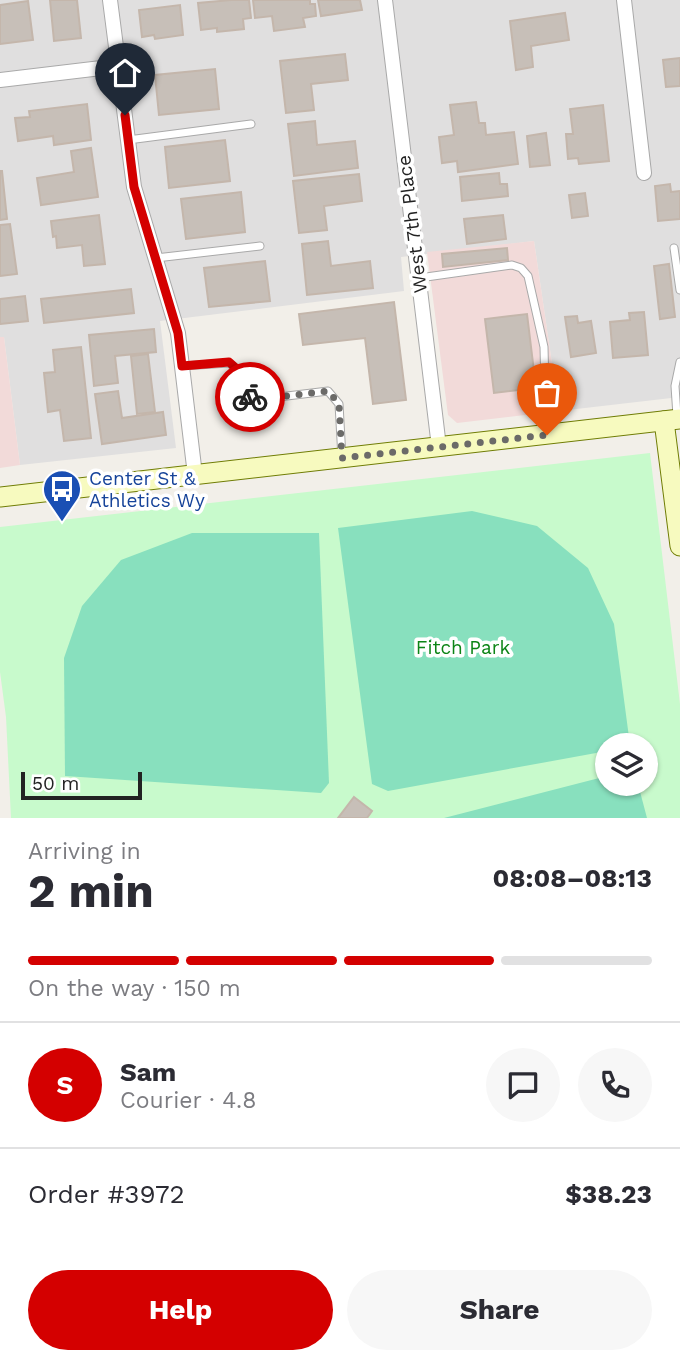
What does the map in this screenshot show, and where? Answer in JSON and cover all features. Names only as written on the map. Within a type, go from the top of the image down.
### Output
[{"type":"street","points":[[110,0],[134,187],[178,333],[195,475]]},
{"type":"street","name":"West 7th Place","points":[[385,0],[439,447]]},
{"type":"street","points":[[624,0],[644,173]]},
{"type":"street","points":[[0,80],[118,66]]},
{"type":"street","points":[[0,497],[674,420],[680,546]]},
{"type":"lane","points":[[128,140],[251,124]]},
{"type":"lane","points":[[156,258],[260,246]]},
{"type":"lane","points":[[674,248],[680,290]]},
{"type":"lane","points":[[418,278],[512,265],[528,276],[544,347],[547,435]]},
{"type":"lane","points":[[182,366],[229,362],[238,370],[241,391],[254,400],[328,391],[339,404],[342,458]]},
{"type":"lane","points":[[674,420],[675,386],[680,362]]},
{"type":"shaded area","points":[[0,0],[680,0],[680,397],[559,411],[534,241],[401,257],[404,291],[160,321],[176,448],[20,465],[4,337],[0,337]]},
{"type":"shaded area","points":[[534,241],[559,411],[457,423],[448,415],[427,252]]},
{"type":"shaded area","points":[[0,337],[4,337],[20,465],[0,468]]},
{"type":"green space","name":"Fitch Park","points":[[650,453],[680,704],[680,818],[11,818],[6,717],[0,672],[0,527]]},
{"type":"green space","points":[[472,511],[537,526],[588,568],[614,624],[628,733],[595,733],[595,753],[388,791],[372,784],[338,528]]},
{"type":"green space","points":[[192,533],[319,533],[329,783],[321,793],[65,776],[64,658],[82,606],[121,560]]},
{"type":"green space","points":[[595,779],[595,796],[641,796],[647,818],[444,818]]},
{"type":"building","points":[[50,0],[77,0],[81,38],[54,41]]},
{"type":"building","points":[[249,0],[251,18],[243,19],[244,29],[217,32],[217,28],[201,30],[198,3]]},
{"type":"building","points":[[253,0],[310,0],[310,4],[315,4],[316,16],[303,18],[305,27],[274,31],[272,16],[255,18]]},
{"type":"building","points":[[318,0],[360,0],[362,10],[321,16]]},
{"type":"building","points":[[28,1],[33,40],[0,44],[0,5]]},
{"type":"building","points":[[180,5],[183,35],[155,39],[154,35],[142,37],[139,10]]},
{"type":"building","points":[[565,13],[569,40],[531,46],[533,67],[516,70],[510,21]]},
{"type":"building","points":[[345,54],[348,80],[311,84],[314,110],[286,113],[280,61]]},
{"type":"building","points":[[680,58],[680,86],[666,87],[663,60]]},
{"type":"building","points":[[215,69],[219,109],[159,115],[155,75]]},
{"type":"building","points":[[476,102],[479,123],[485,123],[486,135],[514,132],[518,164],[458,172],[457,161],[442,163],[439,137],[454,135],[450,105]]},
{"type":"building","points":[[87,104],[91,140],[54,145],[53,136],[18,141],[15,118],[30,117],[29,111]]},
{"type":"building","points":[[603,105],[609,161],[579,164],[578,158],[568,159],[566,134],[573,134],[570,109]]},
{"type":"building","points":[[315,121],[317,145],[355,141],[358,168],[294,176],[288,124]]},
{"type":"building","points":[[546,133],[550,165],[530,167],[527,136]]},
{"type":"building","points":[[225,140],[230,181],[169,188],[165,147]]},
{"type":"building","points":[[91,148],[98,197],[41,205],[37,178],[74,172],[71,151]]},
{"type":"building","points":[[0,171],[7,219],[0,220]]},
{"type":"building","points":[[499,173],[500,184],[507,184],[508,196],[462,201],[460,177]]},
{"type":"building","points":[[359,174],[362,201],[324,206],[327,230],[299,233],[293,181]]},
{"type":"building","points":[[670,184],[671,192],[680,191],[680,219],[658,221],[655,186]]},
{"type":"building","points":[[241,192],[245,232],[186,239],[181,199]]},
{"type":"building","points":[[585,193],[588,216],[572,218],[569,195]]},
{"type":"building","points":[[99,215],[105,264],[84,266],[82,245],[57,248],[51,221]]},
{"type":"building","points":[[503,215],[506,239],[467,244],[464,219]]},
{"type":"building","points":[[10,224],[17,274],[0,276],[0,225]]},
{"type":"building","points":[[328,241],[331,266],[370,261],[373,288],[307,295],[302,244]]},
{"type":"building","points":[[507,248],[508,260],[443,267],[442,254]]},
{"type":"building","points":[[265,261],[270,301],[209,307],[204,268]]},
{"type":"building","points":[[669,264],[675,317],[660,319],[654,266]]},
{"type":"building","points":[[131,289],[134,313],[44,323],[41,299]]},
{"type":"building","points":[[25,296],[28,321],[0,324],[0,299]]},
{"type":"building","points":[[394,302],[406,400],[373,404],[365,338],[303,345],[299,314]]},
{"type":"building","points":[[644,312],[648,355],[613,358],[610,322],[630,320],[629,313]]},
{"type":"building","points":[[527,314],[536,388],[494,393],[485,319]]},
{"type":"building","points":[[577,316],[578,323],[591,321],[596,353],[571,357],[565,317]]},
{"type":"building","points":[[154,329],[156,352],[115,356],[118,383],[94,386],[89,335]]},
{"type":"building","points":[[81,347],[91,438],[64,441],[60,410],[48,412],[44,373],[55,372],[53,350]]},
{"type":"building","points":[[148,354],[155,412],[137,414],[131,356]]},
{"type":"building","points":[[118,391],[122,418],[163,412],[166,435],[102,444],[95,394]]},
{"type":"building","points":[[354,797],[372,811],[367,818],[338,818]]},
{"type":"way so far","points":[[250,397],[254,400],[328,391],[339,404],[342,458],[547,435]]},
{"type":"place","name":"Center St & Athletics Wy","points":[[62,523]]},
{"type":"route","points":[[125,115],[134,187],[178,333],[182,366],[229,362],[238,370],[241,391],[250,397]]}]
